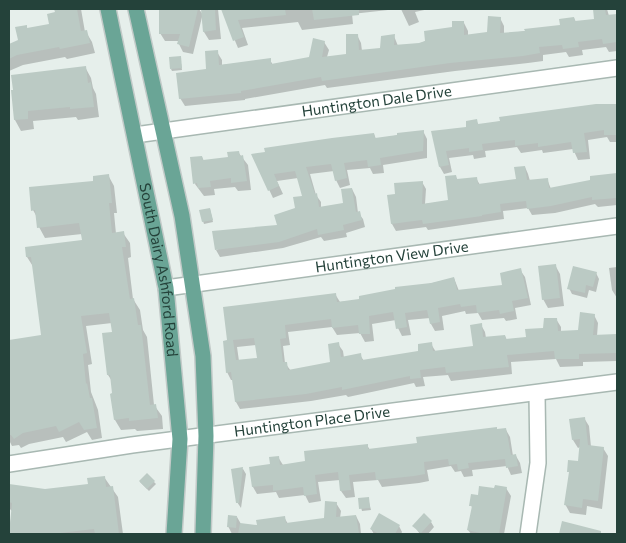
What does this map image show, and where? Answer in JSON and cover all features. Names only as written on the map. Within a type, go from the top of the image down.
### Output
[{"type":"main road","name":"South Dairy Ashford Road","points":[[108,9],[166,288],[180,439],[174,534]]},
{"type":"main road","name":"South Dairy Ashford Road","points":[[136,9],[182,216],[203,356],[206,436],[203,534]]},
{"type":"street","name":"Huntington Dale Drive","points":[[135,135],[617,68]]},
{"type":"street","name":"Huntington View Drive","points":[[166,288],[617,226]]},
{"type":"street","name":"Huntington Place Drive","points":[[9,464],[180,439],[537,394],[617,382]]},
{"type":"street","points":[[528,534],[538,463],[537,394]]},
{"type":"building","points":[[54,9],[77,9],[81,31],[87,30],[90,43],[17,55],[9,59],[9,44],[18,40],[15,27],[27,25],[27,28],[49,24],[47,14],[55,12]]},
{"type":"building","points":[[159,9],[198,9],[189,47],[177,44],[180,34],[159,34]]},
{"type":"building","points":[[201,9],[215,9],[216,30],[203,32]]},
{"type":"building","points":[[221,9],[285,9],[286,15],[238,20],[244,37],[233,41]]},
{"type":"building","points":[[312,9],[359,9],[359,15],[314,20]]},
{"type":"building","points":[[593,9],[605,9],[606,15],[617,14],[617,42],[603,44],[602,39],[578,42],[579,47],[563,49],[562,45],[539,47],[540,53],[523,56],[450,63],[322,81],[321,77],[241,91],[241,93],[179,99],[176,73],[206,69],[205,51],[218,50],[219,65],[271,58],[271,64],[309,57],[313,38],[325,41],[322,57],[346,54],[346,34],[358,34],[359,50],[380,48],[381,36],[395,34],[394,45],[419,43],[425,41],[424,31],[452,27],[452,21],[464,21],[464,35],[487,32],[488,16],[501,17],[500,33],[525,31],[524,29],[560,25],[559,19],[574,17],[575,21],[594,19]]},
{"type":"building","points":[[181,56],[182,68],[170,69],[169,57]]},
{"type":"building","points":[[86,66],[88,83],[91,82],[94,107],[28,111],[28,119],[14,120],[11,75]]},
{"type":"building","points":[[596,104],[617,104],[617,135],[604,135],[604,130],[584,133],[587,152],[573,153],[571,142],[538,147],[538,143],[515,146],[515,140],[482,144],[483,150],[469,152],[469,148],[446,151],[449,165],[439,167],[431,131],[466,127],[466,121],[477,119],[478,124],[500,121],[499,117]]},
{"type":"building","points":[[424,130],[423,151],[380,158],[381,165],[368,167],[367,160],[344,163],[347,178],[335,181],[331,164],[306,167],[315,194],[317,193],[319,207],[343,203],[341,189],[352,188],[356,212],[360,211],[362,220],[343,225],[344,230],[318,235],[317,229],[279,242],[215,250],[212,231],[277,225],[274,215],[295,208],[293,197],[302,196],[295,171],[274,174],[279,186],[268,191],[251,154],[265,152],[264,148],[332,138],[374,133],[375,138]]},
{"type":"building","points":[[239,151],[240,156],[243,155],[247,181],[231,183],[231,178],[210,181],[211,187],[198,188],[197,183],[193,184],[190,157],[202,156],[203,160],[228,157],[227,152]]},
{"type":"building","points":[[525,166],[527,180],[548,178],[549,188],[590,180],[590,176],[617,173],[617,198],[592,200],[592,197],[527,209],[526,201],[500,204],[501,212],[482,216],[423,224],[422,220],[391,224],[387,195],[395,194],[394,183],[423,181],[422,204],[448,200],[445,176],[456,175],[457,179],[477,177],[478,184],[516,179],[514,167]]},
{"type":"building","points":[[109,174],[112,203],[109,203],[112,233],[124,231],[126,247],[122,247],[130,299],[134,298],[138,325],[141,325],[150,405],[156,404],[158,418],[129,421],[129,418],[114,420],[110,394],[112,393],[110,375],[107,375],[102,333],[112,332],[109,313],[81,316],[87,353],[83,354],[86,384],[90,398],[92,398],[97,428],[84,430],[79,422],[59,432],[56,426],[23,433],[14,439],[9,435],[9,340],[41,335],[31,257],[26,257],[25,247],[82,240],[79,223],[37,228],[35,210],[31,211],[29,187],[93,181],[93,176]]},
{"type":"building","points":[[210,208],[213,220],[202,222],[199,210]]},
{"type":"building","points":[[556,264],[560,298],[542,300],[538,266]]},
{"type":"building","points":[[573,266],[597,272],[593,287],[586,285],[585,293],[567,289]]},
{"type":"building","points":[[521,268],[528,298],[512,301],[514,311],[500,314],[499,310],[477,313],[476,305],[461,307],[460,304],[438,308],[440,322],[430,324],[427,310],[405,313],[407,327],[396,329],[393,312],[369,316],[370,334],[359,334],[358,325],[332,328],[331,319],[285,325],[286,338],[280,339],[283,362],[287,362],[288,370],[330,362],[328,344],[339,342],[341,357],[361,353],[362,360],[418,351],[418,344],[432,342],[433,351],[473,346],[470,325],[482,323],[483,337],[505,335],[506,339],[526,337],[525,329],[543,328],[544,318],[557,318],[558,331],[578,330],[580,312],[595,314],[593,335],[617,334],[617,353],[579,354],[579,359],[555,359],[554,351],[507,355],[509,367],[446,373],[445,367],[420,370],[421,378],[410,379],[410,376],[342,390],[342,387],[306,394],[235,402],[231,372],[226,373],[223,341],[227,340],[223,307],[336,293],[337,302],[359,299],[359,296],[395,289],[395,287],[431,283],[454,277],[457,290],[502,285],[500,273]],"holes":[[[254,338],[257,358],[236,360],[233,340]]]},
{"type":"building","points":[[585,417],[588,445],[604,447],[598,501],[583,499],[582,508],[564,505],[569,472],[567,472],[568,460],[578,461],[580,439],[572,440],[569,419]]},
{"type":"building","points":[[497,427],[497,429],[506,428],[511,455],[516,454],[518,466],[506,468],[505,459],[468,463],[469,468],[458,470],[457,464],[449,465],[448,459],[424,462],[425,474],[414,476],[376,480],[375,472],[349,475],[351,490],[340,491],[338,472],[315,475],[317,494],[304,496],[303,487],[273,491],[273,485],[252,487],[249,467],[270,464],[269,457],[279,456],[280,465],[305,461],[304,451],[368,444],[368,449],[417,443],[416,437]]},
{"type":"building","points":[[243,467],[239,503],[236,503],[231,469]]},
{"type":"building","points":[[147,473],[155,481],[147,489],[139,481]]},
{"type":"building","points":[[105,476],[106,487],[113,486],[119,534],[95,534],[94,529],[52,534],[9,534],[12,503],[9,502],[9,484],[45,489],[88,484],[87,478]]},
{"type":"building","points":[[495,485],[507,487],[499,534],[484,534],[467,530],[472,506],[469,506],[471,494],[478,495],[479,486],[494,488]]},
{"type":"building","points":[[369,497],[370,508],[359,509],[358,498]]},
{"type":"building","points":[[325,501],[337,502],[336,517],[356,515],[359,533],[238,534],[240,523],[257,525],[256,520],[285,516],[286,523],[324,518]]},
{"type":"building","points":[[379,513],[400,525],[395,534],[379,534],[370,529]]},
{"type":"building","points":[[424,513],[432,521],[421,533],[412,526]]},
{"type":"building","points":[[228,515],[237,516],[236,528],[227,527]]},
{"type":"building","points":[[562,521],[601,531],[601,534],[559,534]]}]
